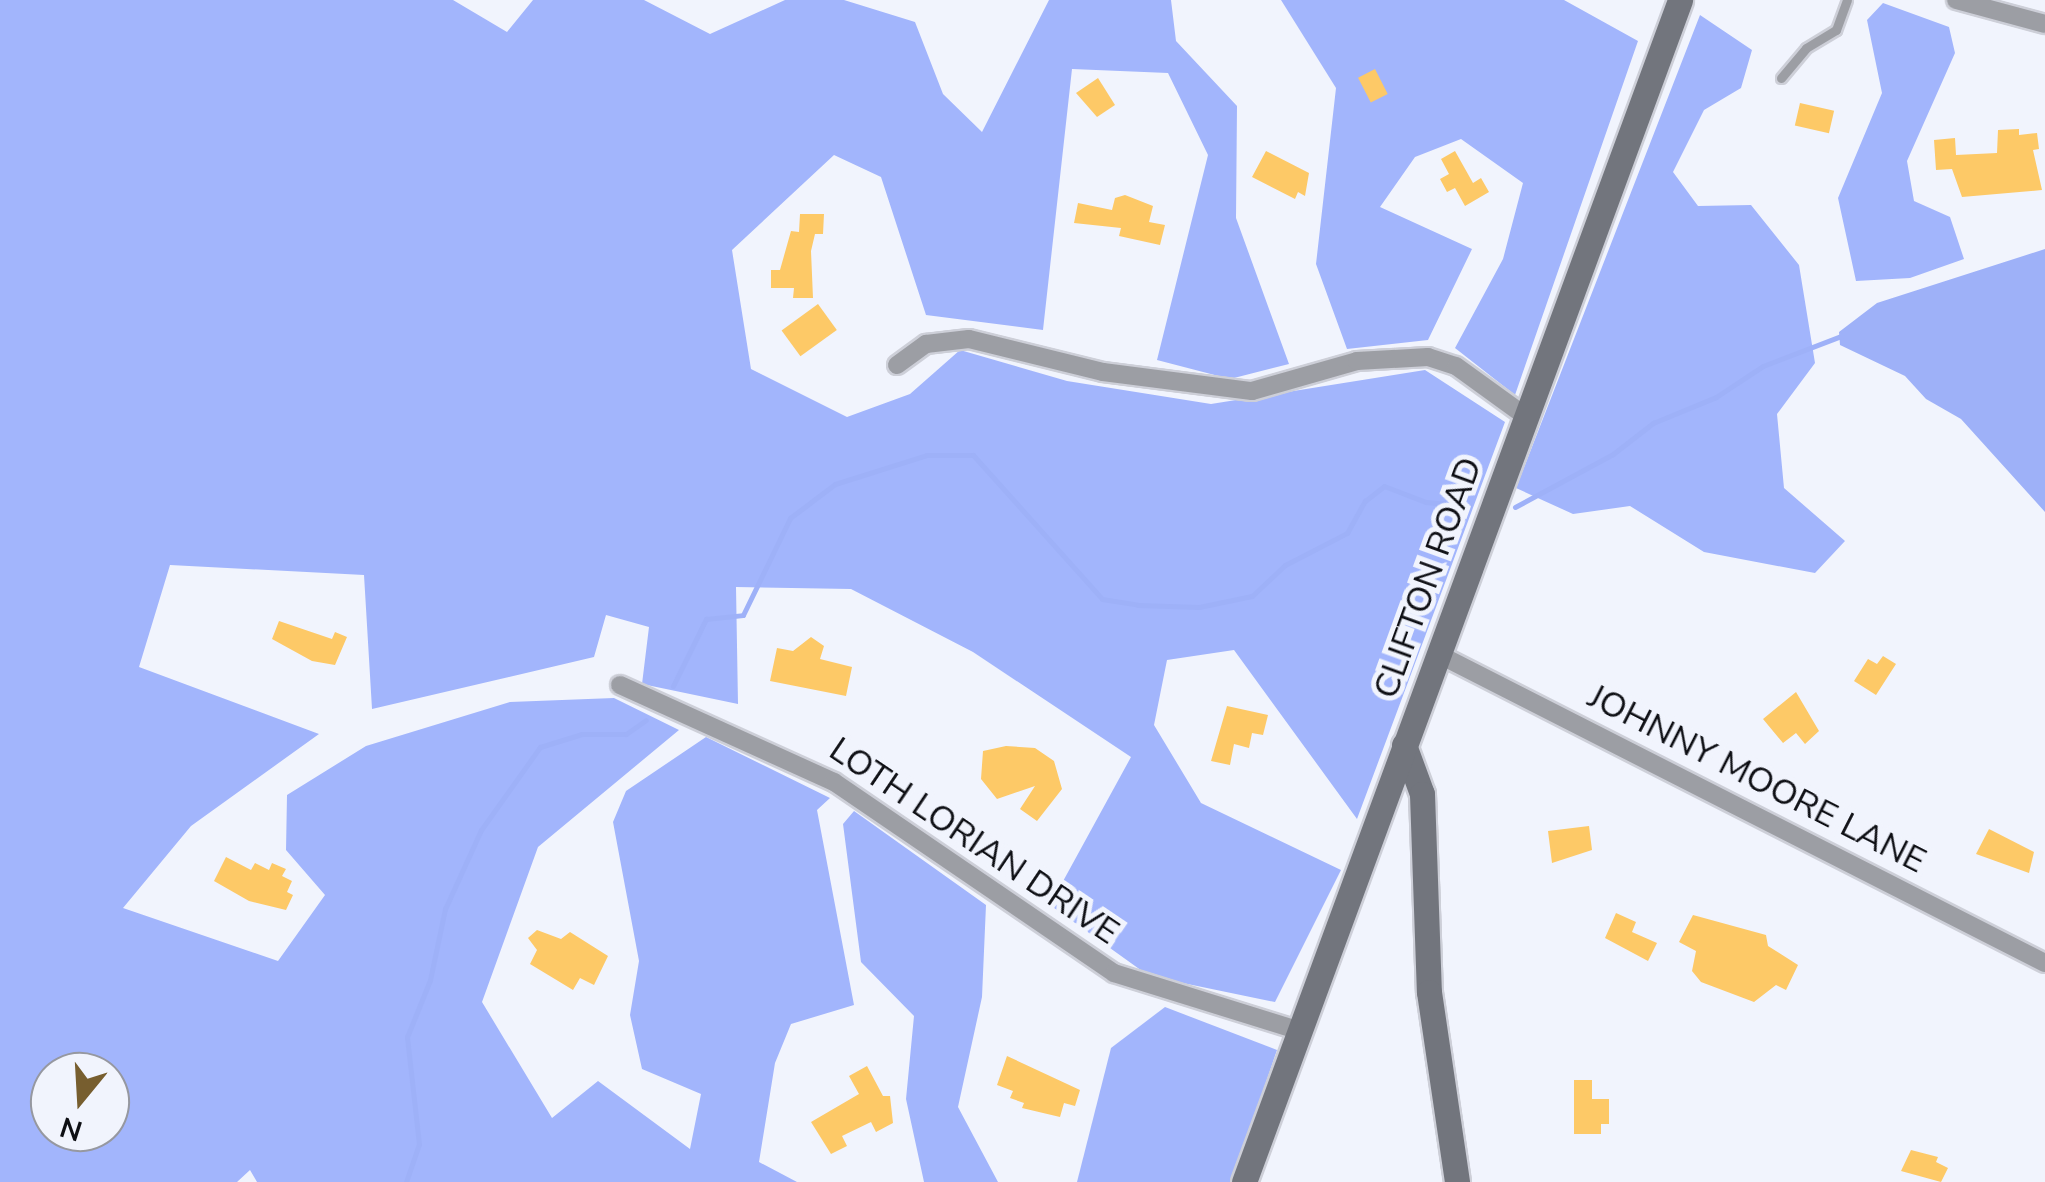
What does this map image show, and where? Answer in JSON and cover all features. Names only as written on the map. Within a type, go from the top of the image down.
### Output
[{"type":"main road","name":"CLIFTON ROAD","points":[[1244,1182],[1680,0]]},
{"type":"main road","points":[[1404,745],[1422,794],[1429,992],[1458,1182]]},
{"type":"street","points":[[1956,0],[2045,24]]},
{"type":"street","points":[[897,365],[926,344],[969,338],[1103,372],[1252,391],[1356,361],[1428,356],[1456,366],[1525,416]]},
{"type":"street","name":"JOHNNY MOORE LANE","points":[[1438,654],[2045,963]]},
{"type":"street","name":"LOTH LORIAN DRIVE","points":[[620,685],[834,782],[1114,973],[1300,1031]]},
{"type":"lane","points":[[1781,78],[1806,48],[1836,30],[1847,0]]},
{"type":"shaded area","points":[[0,0],[453,0],[507,32],[533,0],[644,0],[710,34],[785,0],[844,0],[915,22],[943,94],[982,132],[1049,0],[1171,0],[1176,41],[1237,106],[1236,218],[1289,364],[1230,379],[1157,360],[1208,155],[1168,73],[1072,69],[1043,330],[926,315],[881,177],[834,155],[732,250],[751,369],[847,417],[910,394],[960,350],[1067,381],[1211,404],[1425,370],[1505,422],[1357,819],[1234,650],[1167,660],[1154,725],[1201,803],[1341,870],[1275,1002],[1149,976],[1050,905],[1131,757],[973,652],[851,589],[736,587],[738,704],[642,684],[649,627],[606,615],[594,657],[372,709],[364,575],[170,565],[139,667],[319,734],[191,826],[123,908],[278,961],[325,895],[286,850],[287,795],[366,746],[510,702],[614,698],[679,730],[538,847],[482,1002],[552,1118],[598,1081],[690,1149],[701,1094],[642,1069],[630,1015],[639,961],[613,822],[626,791],[706,737],[830,798],[817,810],[854,1005],[791,1024],[775,1063],[759,1162],[797,1182],[257,1182],[250,1170],[237,1182],[0,1182]]},
{"type":"shaded area","points":[[1281,0],[1564,0],[1638,41],[1515,395],[1455,348],[1503,259],[1523,183],[1461,139],[1415,157],[1380,207],[1472,249],[1428,340],[1347,349],[1316,264],[1336,88]]},
{"type":"shaded area","points":[[1883,3],[1949,27],[1955,53],[1907,161],[1914,201],[1950,217],[1964,259],[1910,278],[1856,281],[1838,198],[1882,93],[1867,20]]},
{"type":"shaded area","points":[[1700,15],[1752,50],[1741,88],[1704,110],[1673,172],[1698,206],[1751,205],[1799,265],[1815,363],[1777,414],[1784,488],[1845,541],[1815,573],[1704,552],[1630,506],[1573,514],[1516,488]]},
{"type":"shaded area","points":[[2045,249],[2045,512],[1961,419],[1926,399],[1905,376],[1840,345],[1839,332],[1877,303]]},
{"type":"shaded area","points":[[854,811],[986,905],[982,997],[958,1107],[998,1182],[924,1182],[906,1099],[914,1016],[861,962],[843,824]]},
{"type":"shaded area","points":[[1165,1007],[1277,1050],[1232,1182],[1077,1182],[1111,1048]]},
{"type":"building","points":[[1375,69],[1388,94],[1371,103],[1358,78]]},
{"type":"building","points":[[1098,78],[1115,105],[1097,117],[1076,93]]},
{"type":"building","points":[[1800,103],[1834,111],[1829,133],[1795,125]]},
{"type":"building","points":[[2019,129],[2019,135],[2037,133],[2039,149],[2033,150],[2042,190],[1962,197],[1952,169],[1936,170],[1934,140],[1955,138],[1956,155],[1997,153],[1998,130]]},
{"type":"building","points":[[1266,151],[1309,173],[1305,196],[1298,192],[1295,199],[1252,177]]},
{"type":"building","points":[[1455,151],[1473,183],[1481,178],[1489,192],[1465,206],[1455,188],[1447,192],[1440,179],[1449,174],[1441,159]]},
{"type":"building","points":[[1125,195],[1153,206],[1149,222],[1165,225],[1160,245],[1119,236],[1121,228],[1074,223],[1078,203],[1112,210],[1115,198]]},
{"type":"building","points":[[800,214],[824,214],[823,234],[815,234],[811,251],[813,298],[793,298],[794,288],[771,288],[771,270],[780,270],[791,231],[799,232]]},
{"type":"building","points":[[818,304],[837,330],[800,356],[782,330]]},
{"type":"building","points":[[279,621],[332,639],[335,632],[347,637],[335,665],[312,661],[272,639]]},
{"type":"building","points":[[811,637],[824,646],[820,659],[852,667],[846,696],[770,681],[777,648],[793,651]]},
{"type":"building","points":[[1883,656],[1896,664],[1876,695],[1854,681],[1868,659],[1877,664]]},
{"type":"building","points":[[1796,692],[1819,731],[1805,744],[1796,733],[1783,743],[1763,719]]},
{"type":"building","points":[[1227,706],[1268,715],[1263,735],[1252,733],[1249,748],[1234,744],[1230,765],[1211,761]]},
{"type":"building","points":[[1006,746],[1035,748],[1054,761],[1062,789],[1037,821],[1020,809],[1035,786],[997,799],[981,779],[983,751]]},
{"type":"building","points":[[1589,826],[1592,850],[1552,863],[1548,831]]},
{"type":"building","points":[[1989,829],[2034,852],[2029,873],[1976,854]]},
{"type":"building","points":[[226,857],[251,870],[255,863],[269,870],[272,863],[286,869],[282,876],[292,881],[287,892],[293,895],[286,910],[249,901],[214,881]]},
{"type":"building","points":[[1616,913],[1636,922],[1632,932],[1657,943],[1648,961],[1605,938]]},
{"type":"building","points":[[1693,915],[1766,935],[1768,946],[1798,965],[1786,990],[1776,985],[1754,1002],[1701,982],[1692,971],[1696,951],[1679,942]]},
{"type":"building","points":[[537,930],[561,939],[570,932],[608,956],[594,985],[580,978],[573,990],[530,964],[537,950],[528,938]]},
{"type":"building","points":[[1007,1056],[1080,1090],[1075,1106],[1064,1103],[1060,1117],[1022,1108],[1024,1103],[1010,1098],[1013,1091],[997,1085]]},
{"type":"building","points":[[867,1066],[883,1096],[890,1096],[893,1123],[876,1132],[871,1122],[842,1136],[847,1146],[831,1154],[811,1122],[859,1094],[849,1076]]},
{"type":"building","points":[[1574,1080],[1592,1080],[1592,1099],[1609,1099],[1609,1124],[1601,1124],[1601,1134],[1574,1134]]},
{"type":"building","points":[[1911,1150],[1938,1157],[1936,1162],[1948,1168],[1941,1182],[1901,1171]]},
{"type":"waterway","points":[[1515,507],[1613,454],[1653,423],[1716,397],[1763,366],[1841,336]]},
{"type":"waterway","points":[[673,686],[706,619],[743,615],[790,518],[835,484],[927,455],[973,455],[1102,599],[1138,605],[1199,607],[1252,596],[1285,565],[1347,533],[1365,501],[1384,486],[1426,502],[1469,506]]},
{"type":"waterway","points":[[406,1182],[419,1144],[407,1037],[430,980],[445,909],[481,830],[540,747],[582,734],[626,734],[646,720]]}]
